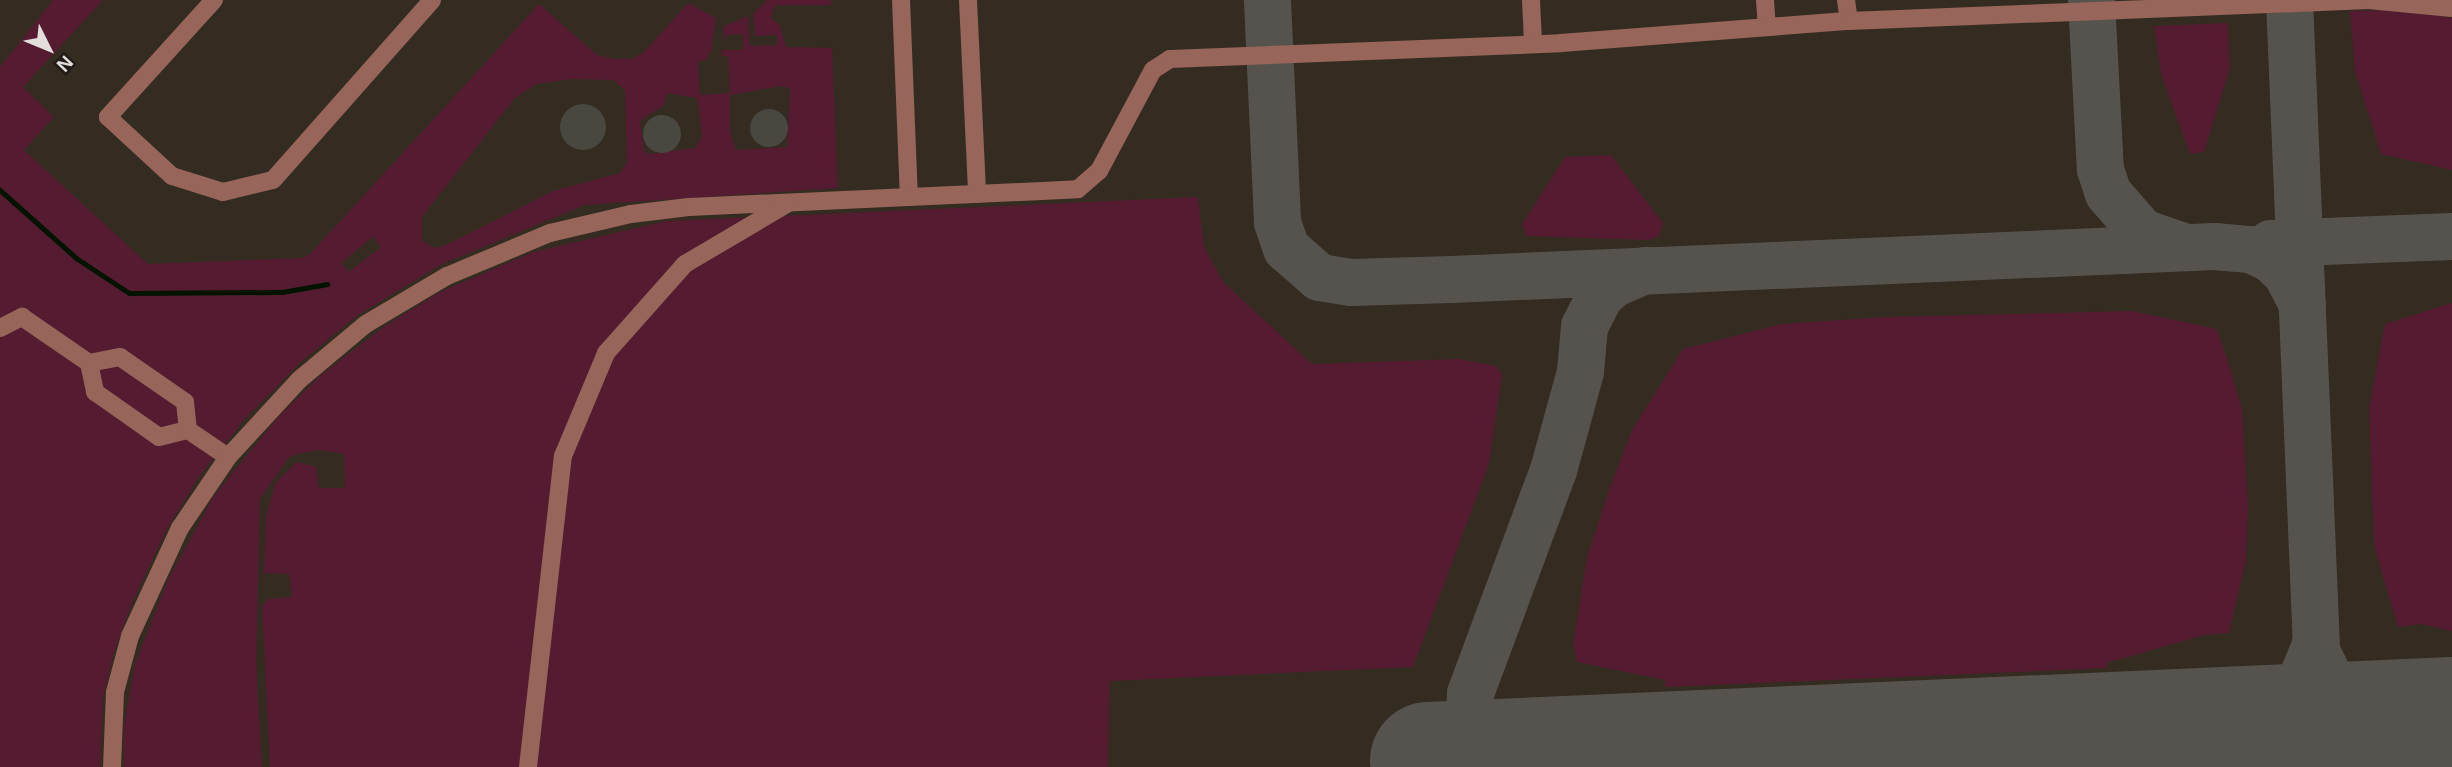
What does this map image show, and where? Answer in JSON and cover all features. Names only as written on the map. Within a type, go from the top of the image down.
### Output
[{"type":"lane","points":[[214,0],[108,117],[172,176],[223,192],[273,180],[432,0]]},
{"type":"lane","points":[[901,0],[909,197]]},
{"type":"lane","points":[[968,0],[977,194]]},
{"type":"lane","points":[[1531,0],[1533,43]]},
{"type":"lane","points":[[1765,0],[1767,26]]},
{"type":"lane","points":[[1846,0],[1849,21]]},
{"type":"lane","points":[[112,767],[115,692],[130,636],[180,528],[228,457],[299,380],[355,332],[407,298],[492,255],[550,233],[631,214],[789,202],[1066,191],[1086,186],[1099,172],[1150,76],[1170,59],[1533,43],[1849,21],[2369,0],[2452,8]]},
{"type":"lane","points":[[528,767],[564,456],[606,353],[685,264],[789,202]]},
{"type":"lane","points":[[0,328],[22,317],[89,363],[95,392],[159,437],[188,429]]},
{"type":"lane","points":[[89,363],[120,357],[185,402],[188,429],[228,457]]},
{"type":"shaded area","points":[[0,0],[2452,0],[2452,767],[0,767]]},
{"type":"shaded area","points":[[53,0],[103,0],[23,87],[54,117],[24,150],[148,264],[302,258],[310,254],[539,4],[597,55],[614,59],[632,59],[644,52],[688,3],[716,18],[711,51],[706,60],[698,61],[700,95],[730,93],[728,56],[722,56],[721,50],[743,50],[743,34],[726,35],[723,40],[724,26],[748,16],[750,46],[777,45],[777,35],[755,36],[753,14],[767,0],[831,0],[831,5],[775,5],[771,18],[780,25],[786,47],[832,48],[838,188],[585,205],[442,264],[358,315],[303,360],[243,421],[200,475],[166,530],[131,605],[113,655],[103,697],[100,767],[0,767],[0,67]],"holes":[[[571,79],[613,80],[625,90],[627,162],[620,173],[553,191],[446,245],[435,248],[422,241],[422,217],[514,99],[536,84]],[[780,86],[790,88],[787,147],[736,150],[730,131],[730,95]],[[667,93],[697,98],[702,136],[696,148],[649,154],[644,151],[640,121],[664,105]],[[373,237],[381,247],[349,272],[341,263]]]},
{"type":"shaded area","points":[[2410,10],[2452,18],[2452,170],[2381,154],[2355,71],[2350,11]]},
{"type":"shaded area","points":[[2228,23],[2230,68],[2204,152],[2190,154],[2161,74],[2154,26]]},
{"type":"shaded area","points":[[1611,155],[1663,223],[1659,236],[1648,240],[1526,236],[1522,224],[1565,157]]},
{"type":"shaded area","points":[[1198,197],[1204,247],[1223,282],[1312,364],[1459,359],[1496,366],[1502,375],[1489,464],[1413,667],[1110,681],[1108,767],[270,767],[262,606],[268,599],[292,597],[289,574],[264,573],[266,515],[276,482],[297,462],[316,467],[319,488],[345,488],[344,454],[318,450],[290,456],[260,499],[256,662],[262,767],[124,767],[124,726],[135,664],[168,580],[214,496],[279,416],[321,375],[382,328],[440,292],[533,252],[667,221]]},
{"type":"shaded area","points":[[2452,303],[2452,631],[2422,624],[2398,627],[2374,546],[2369,407],[2385,324]]},
{"type":"shaded area","points":[[2132,311],[2217,329],[2230,368],[2242,409],[2248,503],[2246,560],[2229,633],[2204,635],[2107,663],[2107,668],[1665,687],[1665,680],[1577,662],[1573,645],[1587,557],[1609,490],[1632,430],[1683,349],[1782,324],[1885,317]]},
{"type":"building","points":[[583,104],[599,111],[606,127],[599,143],[583,150],[567,143],[560,127],[567,111]]},
{"type":"building","points":[[769,109],[782,115],[788,128],[782,141],[769,147],[756,141],[750,128],[756,115]]},
{"type":"building","points":[[662,115],[675,121],[681,134],[675,147],[662,153],[649,147],[643,134],[649,121]]},
{"type":"waterway","points":[[0,190],[76,258],[129,293],[282,292],[327,284]]},
{"type":"taxiway","points":[[1267,0],[1277,222],[1286,248],[1319,277],[1351,282],[1451,279],[2214,246],[2250,249],[2271,259],[2286,273],[2302,304]]},
{"type":"taxiway","points":[[2091,0],[2100,169],[2108,193],[2142,232],[2183,246]]},
{"type":"taxiway","points":[[2289,0],[2321,767]]},
{"type":"taxiway","points":[[2270,243],[2452,236]]},
{"type":"taxiway","points":[[1466,767],[1470,693],[1553,470],[1580,371],[1584,326],[1600,295],[1614,283],[1645,270]]},
{"type":"taxiway","points":[[2314,647],[2333,685],[2362,706],[2382,710],[2452,708]]},
{"type":"taxiway","points":[[2047,729],[2255,716],[2278,707],[2296,691],[2314,647]]},
{"type":"taxiway","points":[[2350,767],[2396,732],[2438,721]]},
{"type":"taxiway","points":[[2205,731],[2250,738],[2292,767]]},
{"type":"runway","points":[[1428,760],[2452,715]]}]
